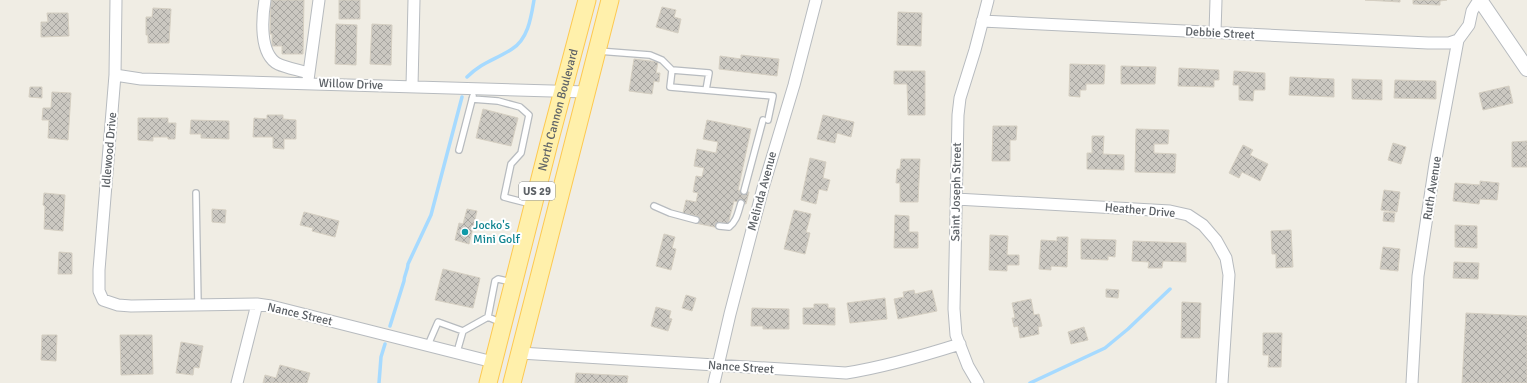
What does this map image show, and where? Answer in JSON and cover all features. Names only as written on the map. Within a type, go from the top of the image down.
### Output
[{"type":"main road","name":"North Cannon Boulevard","points":[[488,383],[493,362],[496,320],[514,282],[587,0]]},
{"type":"main road","name":"North Cannon Boulevard","points":[[512,383],[610,0]]},
{"type":"street","name":"Idlewood Drive","points":[[103,300],[99,291],[99,270],[115,75],[116,0]]},
{"type":"street","points":[[265,0],[263,20],[265,49],[272,59],[279,64],[308,78],[319,0]]},
{"type":"street","points":[[412,86],[414,0]]},
{"type":"street","name":"Melinda Avenue","points":[[714,383],[763,188],[794,85],[816,0]]},
{"type":"street","name":"Saint Joseph Street","points":[[978,383],[968,366],[956,335],[954,309],[958,115],[960,98],[988,0]]},
{"type":"street","points":[[1214,32],[1216,0]]},
{"type":"street","points":[[1480,0],[1527,69]]},
{"type":"street","name":"Ruth Avenue","points":[[1412,383],[1418,276],[1435,164],[1458,40],[1469,25],[1472,11],[1480,0]]},
{"type":"street","name":"Debbie Street","points":[[982,21],[1428,43],[1458,40]]},
{"type":"street","name":"Willow Drive","points":[[115,75],[141,78],[308,78],[412,86],[587,92]]},
{"type":"street","name":"Heather Drive","points":[[956,199],[1170,211],[1188,216],[1203,225],[1216,240],[1226,258],[1229,275],[1222,383]]},
{"type":"street","name":"Nance Street","points":[[103,300],[118,305],[131,306],[257,304],[271,306],[493,362]]},
{"type":"street","points":[[237,383],[257,304]]},
{"type":"street","name":"Nance Street","points":[[520,353],[846,373],[903,361],[960,344]]},
{"type":"lane","points":[[597,50],[650,55],[662,60],[668,64],[672,70],[670,87],[773,96],[744,191]]},
{"type":"lane","points":[[672,70],[709,73],[706,90]]},
{"type":"lane","points":[[459,150],[475,88]]},
{"type":"lane","points":[[472,99],[498,102],[520,107],[529,115],[521,153],[512,164],[504,197],[534,205]]},
{"type":"lane","points":[[196,193],[198,305]]},
{"type":"lane","points":[[719,226],[729,227],[733,224],[741,203]]},
{"type":"lane","points":[[654,206],[670,213],[696,220]]},
{"type":"lane","points":[[428,345],[438,322],[463,331],[496,320]]},
{"type":"lane","points":[[457,352],[463,331]]},
{"type":"building","points":[[271,0],[304,0],[303,54],[282,54],[282,46],[272,46],[272,34],[270,34]]},
{"type":"building","points":[[339,0],[360,0],[360,19],[339,19]]},
{"type":"building","points":[[1365,0],[1400,0],[1400,2]]},
{"type":"building","points":[[1413,0],[1447,0],[1440,1],[1440,5],[1413,4]]},
{"type":"building","points":[[662,7],[676,10],[674,17],[681,19],[678,33],[656,27]]},
{"type":"building","points":[[153,8],[171,9],[169,43],[148,43],[148,35],[146,35],[146,17],[152,17]]},
{"type":"building","points":[[898,12],[922,13],[921,46],[897,45]]},
{"type":"building","points":[[47,13],[68,13],[69,36],[41,37],[41,22],[48,22]]},
{"type":"building","points":[[336,24],[357,25],[356,65],[335,64]]},
{"type":"building","points":[[372,24],[392,25],[391,65],[370,64]]},
{"type":"building","points":[[741,55],[779,59],[777,76],[719,69],[720,56],[741,59]]},
{"type":"building","points":[[634,59],[658,62],[656,73],[660,73],[659,82],[654,81],[652,94],[629,91]]},
{"type":"building","points":[[1070,64],[1105,65],[1104,84],[1086,84],[1086,90],[1080,90],[1080,97],[1069,96]]},
{"type":"building","points":[[1121,66],[1156,67],[1155,84],[1121,84]]},
{"type":"building","points":[[1179,68],[1219,70],[1219,80],[1214,80],[1214,87],[1178,86]]},
{"type":"building","points":[[894,71],[925,71],[925,115],[908,115],[907,84],[894,84]]},
{"type":"building","points":[[1234,71],[1265,73],[1265,90],[1254,90],[1253,101],[1239,100],[1239,85],[1233,85]]},
{"type":"building","points":[[1290,77],[1334,79],[1334,97],[1289,95]]},
{"type":"building","points":[[1352,79],[1382,80],[1382,100],[1352,99]]},
{"type":"building","points":[[1395,80],[1436,81],[1436,99],[1394,98]]},
{"type":"building","points":[[1509,86],[1513,103],[1483,110],[1479,93]]},
{"type":"building","points":[[30,87],[42,87],[42,98],[29,97]]},
{"type":"building","points":[[52,92],[71,93],[68,140],[48,138],[49,120],[42,120],[43,108],[51,108]]},
{"type":"building","points":[[483,109],[518,118],[511,146],[476,138]]},
{"type":"building","points":[[267,115],[283,115],[283,119],[296,120],[296,139],[284,139],[284,149],[273,148],[273,137],[253,137],[254,118],[267,119]]},
{"type":"building","points":[[823,115],[854,122],[851,137],[837,133],[835,143],[817,139]]},
{"type":"building","points":[[138,118],[168,118],[168,123],[176,123],[175,139],[168,139],[168,137],[153,137],[153,141],[138,140]]},
{"type":"building","points":[[191,120],[229,121],[229,139],[201,138],[201,134],[190,134]]},
{"type":"building","points":[[707,120],[751,129],[738,190],[749,192],[746,204],[734,201],[728,224],[720,222],[719,228],[695,223],[697,216],[683,213],[686,200],[696,202],[698,193],[693,192],[696,176],[702,177],[704,168],[694,166],[697,149],[716,153],[718,142],[703,139]]},
{"type":"building","points":[[993,126],[1017,126],[1016,140],[1010,140],[1010,161],[992,161]]},
{"type":"building","points":[[1136,129],[1169,130],[1168,144],[1154,144],[1154,153],[1176,154],[1175,173],[1135,172]]},
{"type":"building","points":[[1092,136],[1104,136],[1103,154],[1124,155],[1124,170],[1087,169],[1087,153],[1092,153]]},
{"type":"building","points":[[1527,141],[1527,167],[1512,167],[1512,142]]},
{"type":"building","points":[[1393,143],[1406,147],[1401,164],[1388,160]]},
{"type":"building","points":[[1243,145],[1253,150],[1250,155],[1268,164],[1260,181],[1242,172],[1239,178],[1229,173]]},
{"type":"building","points":[[810,158],[826,162],[823,178],[830,180],[827,191],[819,189],[816,204],[801,200]]},
{"type":"building","points":[[901,159],[920,159],[918,202],[900,202],[900,183],[896,183],[897,169],[900,169]]},
{"type":"building","points":[[1480,181],[1499,183],[1497,200],[1480,199],[1479,204],[1453,201],[1455,183],[1480,185]]},
{"type":"building","points":[[1384,190],[1400,192],[1397,212],[1381,210]]},
{"type":"building","points":[[44,193],[65,195],[63,231],[44,229]]},
{"type":"building","points":[[212,209],[226,210],[225,223],[212,222]]},
{"type":"building","name":"Jocko's Mini Golf","points":[[467,209],[477,211],[469,244],[455,240],[459,223],[463,224]]},
{"type":"building","points":[[794,210],[811,214],[806,232],[810,233],[805,254],[784,249]]},
{"type":"building","points":[[304,212],[339,221],[335,237],[312,231],[313,228],[300,225]]},
{"type":"building","points":[[1384,212],[1395,213],[1394,222],[1383,221]]},
{"type":"building","points":[[895,215],[909,216],[909,232],[918,232],[918,248],[894,248]]},
{"type":"building","points":[[1455,225],[1477,226],[1477,248],[1455,247]]},
{"type":"building","points":[[1291,230],[1293,267],[1276,268],[1276,254],[1272,254],[1271,231]]},
{"type":"building","points":[[664,234],[675,237],[672,248],[676,249],[671,270],[656,266]]},
{"type":"building","points":[[990,235],[1008,236],[1007,255],[1019,255],[1019,265],[1007,265],[1007,271],[989,270]]},
{"type":"building","points":[[1057,237],[1068,237],[1067,267],[1051,266],[1051,270],[1039,269],[1041,240],[1057,241]]},
{"type":"building","points":[[1081,239],[1116,240],[1115,257],[1108,256],[1108,260],[1081,259]]},
{"type":"building","points":[[1133,241],[1186,243],[1186,262],[1163,261],[1162,268],[1148,268],[1149,262],[1132,261]]},
{"type":"building","points":[[1383,247],[1400,249],[1398,271],[1380,269]]},
{"type":"building","points":[[59,252],[72,253],[72,274],[58,274]]},
{"type":"building","points":[[1454,262],[1479,263],[1478,279],[1453,278]]},
{"type":"building","points":[[443,269],[480,278],[473,308],[435,300]]},
{"type":"building","points":[[1106,289],[1119,290],[1118,298],[1106,297]]},
{"type":"building","points":[[914,290],[915,294],[932,290],[937,311],[898,319],[894,299],[904,297],[903,292]]},
{"type":"building","points":[[686,295],[696,298],[692,311],[682,308]]},
{"type":"building","points":[[885,298],[887,319],[850,323],[847,303]]},
{"type":"building","points":[[1031,299],[1034,315],[1039,314],[1042,326],[1038,327],[1039,334],[1020,338],[1018,326],[1014,327],[1012,318],[1015,318],[1012,303]]},
{"type":"building","points":[[1182,302],[1201,303],[1200,338],[1181,338]]},
{"type":"building","points":[[814,304],[828,304],[828,308],[835,308],[835,325],[803,324],[803,308],[814,308]]},
{"type":"building","points":[[656,307],[671,311],[669,318],[672,319],[668,331],[651,326]]},
{"type":"building","points":[[752,308],[789,309],[789,329],[763,329],[763,326],[751,326]]},
{"type":"building","points":[[1466,313],[1527,316],[1527,383],[1462,383]]},
{"type":"building","points":[[1084,327],[1088,340],[1071,344],[1068,332]]},
{"type":"building","points":[[1263,333],[1282,333],[1281,367],[1268,367],[1269,355],[1263,355]]},
{"type":"building","points":[[42,335],[57,335],[56,361],[41,360]]},
{"type":"building","points":[[120,335],[152,335],[153,374],[121,375]]},
{"type":"building","points":[[181,342],[203,346],[199,368],[194,367],[193,375],[176,373]]},
{"type":"building","points":[[280,365],[310,373],[307,383],[263,383],[265,375],[276,378]]},
{"type":"building","points":[[576,373],[628,376],[627,383],[575,383]]},
{"type":"waterway","points":[[467,77],[478,68],[512,49],[522,40],[528,28],[534,0]]},
{"type":"waterway","points":[[390,326],[408,264],[431,215],[462,97]]},
{"type":"waterway","points":[[1030,383],[1105,348],[1128,329],[1170,289]]},
{"type":"waterway","points":[[379,383],[381,357],[385,344]]},
{"type":"place","name":"Jocko's Mini Golf","points":[[465,232]]}]
